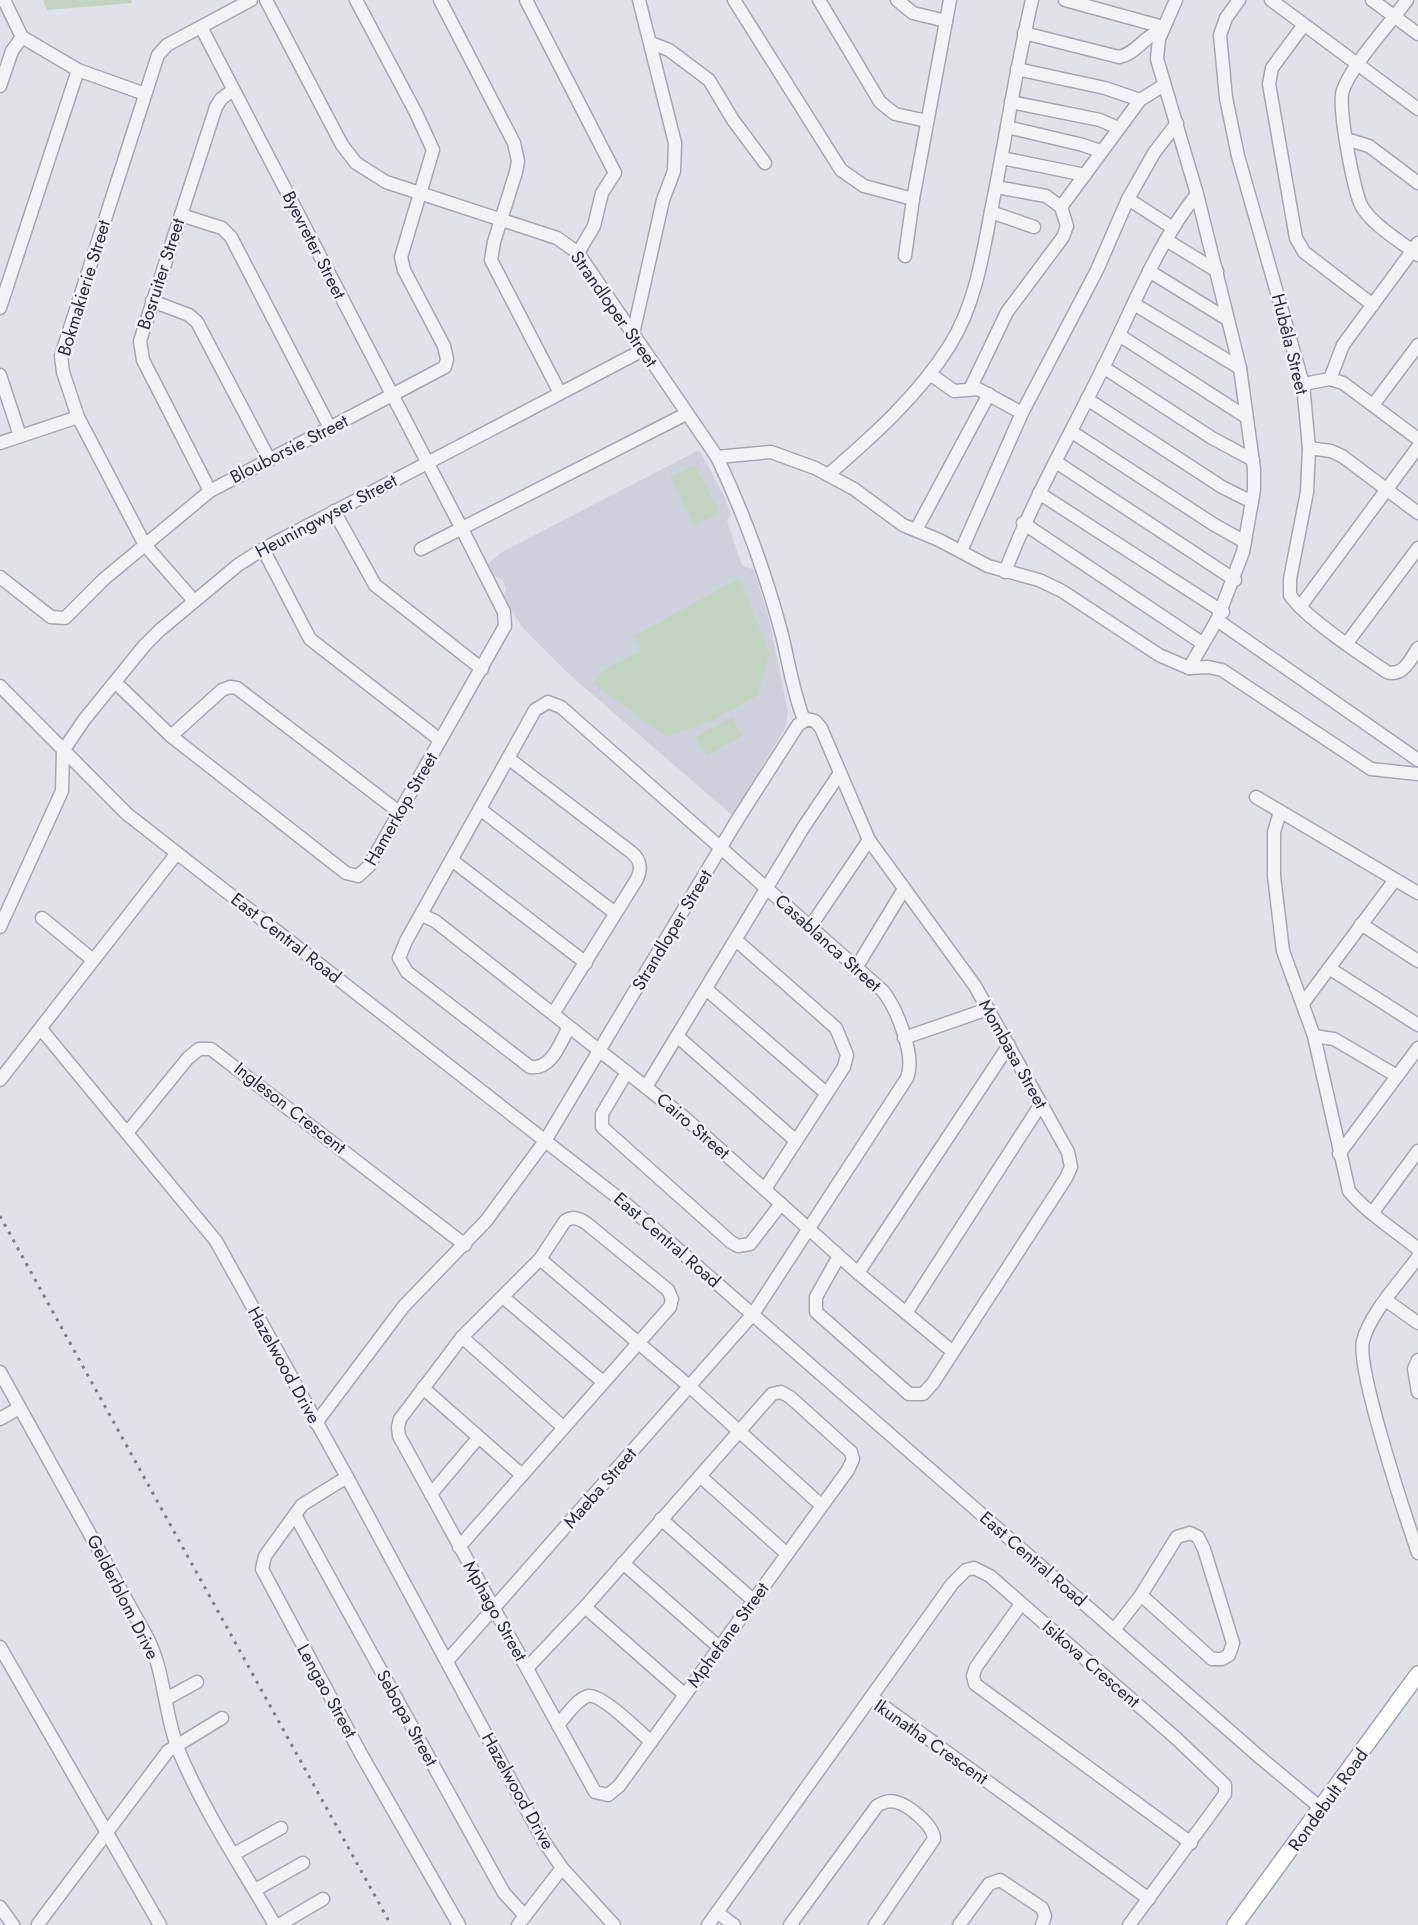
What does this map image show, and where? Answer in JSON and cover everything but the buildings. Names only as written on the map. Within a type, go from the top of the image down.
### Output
[{"type":"main road","name":"Rondebult Road","points":[[1236,1925],[1418,1674]]},
{"type":"street","points":[[4,0],[22,37],[78,70],[145,94]]},
{"type":"street","name":"Bokmakierie Street","points":[[194,601],[145,544],[78,417],[61,364],[62,350],[145,94],[162,50],[251,0]]},
{"type":"street","name":"Strandloper Street","points":[[266,0],[349,154],[371,175],[419,195],[557,238],[578,253],[717,458],[734,492],[760,563],[803,721],[722,848],[545,1141]]},
{"type":"street","points":[[356,0],[433,150],[419,195]]},
{"type":"street","points":[[440,0],[505,123],[517,153],[516,172],[492,252],[493,264],[560,393]]},
{"type":"street","points":[[526,0],[615,173],[603,193],[594,226],[578,253]]},
{"type":"street","points":[[633,334],[663,200],[675,164],[675,143],[639,0]]},
{"type":"street","points":[[734,0],[841,170],[864,186],[913,199]]},
{"type":"street","points":[[819,0],[880,102],[896,114],[927,121]]},
{"type":"street","points":[[897,0],[913,13],[946,21]]},
{"type":"street","points":[[905,256],[913,199],[950,0]]},
{"type":"street","points":[[829,474],[882,427],[930,374],[950,345],[967,311],[978,277],[1032,0]]},
{"type":"street","points":[[1065,0],[1163,28]]},
{"type":"street","points":[[1176,0],[1163,28],[1157,49],[1164,85],[1197,194],[1240,368],[1253,460],[1252,502],[1235,580],[1220,616],[1189,668]]},
{"type":"street","name":"Hubêla Street","points":[[1239,0],[1226,18],[1220,35],[1226,98],[1238,156],[1303,384],[1309,448],[1307,492],[1289,590],[1300,608]]},
{"type":"street","points":[[1271,0],[1303,26],[1418,109]]},
{"type":"street","points":[[1372,0],[1418,34]]},
{"type":"street","points":[[1330,379],[1338,353],[1416,250],[1377,223],[1362,206],[1346,139],[1341,94],[1358,65],[1407,0]]},
{"type":"street","points":[[1303,26],[1272,68],[1269,84],[1296,238],[1304,252],[1373,305]]},
{"type":"street","name":"Byevreter Street","points":[[201,27],[426,463]]},
{"type":"street","points":[[1024,33],[1119,57],[1126,55],[1150,35],[1163,28]]},
{"type":"street","points":[[0,86],[12,51],[22,37]]},
{"type":"street","points":[[651,43],[669,50],[709,80],[765,163]]},
{"type":"street","points":[[1017,69],[1105,88],[1140,100]]},
{"type":"street","points":[[0,308],[78,70]]},
{"type":"street","points":[[1061,207],[1140,100],[1164,85]]},
{"type":"street","name":"Bosruiter Street","points":[[210,491],[141,354],[140,341],[216,107],[220,99],[233,90]]},
{"type":"street","points":[[1011,102],[1100,120],[1118,128]]},
{"type":"street","points":[[962,551],[1022,412],[1097,270],[1128,199],[1154,153],[1177,123]]},
{"type":"street","points":[[1007,127],[1083,145],[1101,152]]},
{"type":"street","points":[[1346,139],[1369,146],[1418,183]]},
{"type":"street","points":[[1002,158],[1085,175]]},
{"type":"street","points":[[971,387],[1007,312],[1063,237],[1067,226],[1061,207],[1046,196],[996,187]]},
{"type":"street","points":[[1005,572],[1023,523],[1072,432],[1149,271],[1173,228],[1197,194]]},
{"type":"street","name":"Blouborsie Street","points":[[0,577],[51,617],[60,620],[70,615],[104,579],[210,491],[441,371],[447,359],[444,346],[404,270],[401,257],[419,195]]},
{"type":"street","points":[[1128,199],[1173,228]]},
{"type":"street","points":[[991,212],[1034,227]]},
{"type":"street","points":[[181,215],[222,228],[231,237],[330,428]]},
{"type":"street","points":[[1166,240],[1216,271]]},
{"type":"street","points":[[1149,271],[1227,319]]},
{"type":"street","points":[[152,301],[189,315],[197,322],[269,459]]},
{"type":"street","points":[[1134,304],[1240,368]]},
{"type":"street","points":[[1119,335],[1246,417]]},
{"type":"street","points":[[1373,405],[1418,345]]},
{"type":"street","name":"Heuningwyser Street","points":[[63,751],[144,646],[238,565],[333,511],[643,350]]},
{"type":"street","points":[[1103,367],[1212,438],[1253,460]]},
{"type":"street","points":[[930,374],[954,391],[971,387],[1022,412]]},
{"type":"street","points":[[0,375],[20,436]]},
{"type":"street","points":[[1303,384],[1330,379],[1343,383],[1418,439]]},
{"type":"street","points":[[916,530],[989,394]]},
{"type":"street","points":[[1088,399],[1222,487],[1252,502]]},
{"type":"street","points":[[421,549],[686,414]]},
{"type":"street","points":[[0,443],[78,417]]},
{"type":"street","points":[[1072,432],[1212,524],[1245,542]]},
{"type":"street","points":[[1418,447],[1300,608],[1387,672],[1396,674],[1402,671],[1418,648]]},
{"type":"street","points":[[1309,448],[1337,453],[1418,513]]},
{"type":"street","points":[[717,458],[771,452],[793,458],[829,474],[903,525],[1005,572],[1039,580],[1062,591],[1159,655],[1189,668],[1208,667],[1222,670],[1371,769],[1418,774]]},
{"type":"street","points":[[1056,462],[1235,580]]},
{"type":"street","name":"Hamerkop Street","points":[[115,682],[171,735],[351,875],[361,874],[369,866],[503,633],[506,620],[462,529],[426,463]]},
{"type":"street","points":[[1039,493],[1220,616],[1418,760]]},
{"type":"street","points":[[333,511],[375,585],[482,669]]},
{"type":"street","points":[[1023,523],[1202,643]]},
{"type":"street","points":[[1347,643],[1418,548]]},
{"type":"street","points":[[263,549],[310,639],[440,740]]},
{"type":"street","name":"East Central Road","points":[[0,686],[110,799],[626,1204],[1322,1809]]},
{"type":"street","points":[[171,735],[222,690],[230,687],[237,688],[399,812]]},
{"type":"street","name":"Casablanca Street","points":[[508,758],[535,710],[543,704],[553,702],[561,707],[722,848],[889,1000],[904,1038],[910,1062],[906,1078],[753,1314]]},
{"type":"street","name":"Mombasa Street","points":[[803,721],[811,720],[818,724],[869,840],[975,986],[1068,1152],[1071,1170],[933,1383],[920,1395],[909,1394],[816,1312],[816,1297],[839,1256]]},
{"type":"street","points":[[0,927],[62,791],[63,751]]},
{"type":"street","points":[[553,1014],[639,875],[638,859],[508,758],[453,861],[399,954],[400,963],[407,972],[530,1067],[547,1064],[569,1027]]},
{"type":"street","points":[[646,1087],[766,889],[840,773]]},
{"type":"street","points":[[1256,797],[1418,893]]},
{"type":"street","points":[[480,809],[615,913]]},
{"type":"street","points":[[1280,812],[1274,832],[1274,876],[1281,920],[1292,951],[1297,984],[1314,1036],[1349,1191],[1359,1204],[1373,1212],[1418,1249]]},
{"type":"street","points":[[810,927],[869,840]]},
{"type":"street","points":[[0,1080],[177,853]]},
{"type":"street","points":[[453,861],[586,963]]},
{"type":"street","points":[[1304,1002],[1394,880]]},
{"type":"street","points":[[856,968],[904,889]]},
{"type":"street","name":"Cairo Street","points":[[422,915],[435,921],[646,1087],[765,1189],[858,1273],[953,1352]]},
{"type":"street","points":[[42,918],[93,960]]},
{"type":"street","points":[[1361,924],[1418,961]]},
{"type":"street","points":[[736,940],[838,1032],[847,1059],[765,1189]]},
{"type":"street","points":[[1329,968],[1418,1025]]},
{"type":"street","points":[[706,989],[826,1093]]},
{"type":"street","points":[[904,1038],[988,1009]]},
{"type":"street","name":"Hazelwood Drive","points":[[41,1029],[216,1241],[347,1477],[543,1840],[562,1868],[615,1925]]},
{"type":"street","points":[[677,1036],[795,1140]]},
{"type":"street","points":[[1314,1036],[1334,1039],[1397,1076]]},
{"type":"street","points":[[858,1273],[1009,1045]]},
{"type":"street","points":[[1339,1154],[1418,1048]]},
{"type":"street","name":"Ingleson Crescent","points":[[128,1133],[188,1058],[199,1050],[211,1049],[465,1245]]},
{"type":"street","points":[[627,1072],[602,1114],[602,1127],[731,1242],[738,1246],[750,1244],[781,1204]]},
{"type":"street","points":[[906,1313],[1041,1104]]},
{"type":"street","points":[[316,1423],[404,1306],[465,1245],[545,1141]]},
{"type":"street","points":[[1373,1212],[1418,1151]]},
{"type":"street","points":[[459,1546],[522,1475],[563,1426],[670,1307],[671,1294],[576,1218],[568,1219],[540,1259],[462,1338],[423,1388],[522,1475]]},
{"type":"street","points":[[1418,1257],[1367,1328],[1361,1354],[1418,1553]]},
{"type":"street","points":[[540,1259],[689,1386],[737,1432],[821,1505]]},
{"type":"street","points":[[504,1298],[603,1382]]},
{"type":"street","points":[[1387,1301],[1418,1323]]},
{"type":"street","name":"Maeba Street","points":[[447,1661],[753,1314]]},
{"type":"street","points":[[462,1338],[563,1426]]},
{"type":"street","points":[[1418,1360],[1414,1369],[1418,1392]]},
{"type":"street","name":"Gelderblom Drive","points":[[0,1372],[148,1639],[156,1658],[176,1743],[234,1854],[277,1925]]},
{"type":"street","name":"Mphago Street","points":[[423,1388],[400,1419],[399,1436],[591,1785]]},
{"type":"street","name":"Mphefane Street","points":[[591,1785],[599,1795],[614,1791],[720,1648],[848,1470],[853,1459],[851,1452],[790,1397],[781,1392],[767,1397],[737,1432]]},
{"type":"street","points":[[0,1419],[19,1408]]},
{"type":"street","points":[[527,1668],[585,1607],[737,1432]]},
{"type":"street","points":[[430,1494],[478,1438]]},
{"type":"street","points":[[1394,1475],[1404,1493],[1418,1531]]},
{"type":"street","points":[[700,1476],[787,1554]]},
{"type":"street","name":"Lengao Street","points":[[347,1477],[308,1500],[295,1515],[265,1556],[262,1564],[264,1575],[459,1925]]},
{"type":"street","name":"Sebopa Street","points":[[295,1515],[495,1877],[522,1920]]},
{"type":"street","points":[[661,1520],[753,1600]]},
{"type":"street","points":[[1114,1630],[1141,1595],[1177,1537],[1190,1533],[1198,1537],[1204,1550],[1233,1644],[1229,1655],[1222,1659],[1212,1659],[1141,1595]]},
{"type":"street","points":[[623,1563],[720,1648]]},
{"type":"street","name":"Isikova Crescent","points":[[871,1697],[952,1584],[966,1570],[974,1568],[981,1570],[1224,1783],[1225,1794],[1149,1899]]},
{"type":"street","points":[[1021,1604],[976,1667],[973,1676],[975,1684],[1191,1843]]},
{"type":"street","points":[[585,1607],[684,1694]]},
{"type":"street","points":[[0,1647],[160,1925]]},
{"type":"street","points":[[166,1699],[197,1682]]},
{"type":"street","points":[[558,1725],[581,1701],[594,1696],[604,1701],[651,1742]]},
{"type":"street","name":"Ikunatha Crescent","points":[[708,1925],[871,1697],[1149,1899]]},
{"type":"street","points":[[36,1925],[107,1834],[162,1758],[176,1743],[222,1718]]},
{"type":"street","points":[[790,1925],[877,1806],[886,1802],[896,1802],[932,1829],[934,1839],[875,1925]]},
{"type":"street","points":[[234,1854],[281,1828]]},
{"type":"street","points":[[255,1890],[303,1863]]},
{"type":"street","points":[[522,1920],[562,1868]]},
{"type":"street","points":[[959,1925],[989,1884],[1000,1880],[1042,1908],[1045,1916],[1042,1925]]},
{"type":"street","points":[[277,1925],[323,1899]]},
{"type":"street","points":[[1129,1925],[1149,1899]]},
{"type":"street","points":[[0,1907],[14,1925]]},
{"type":"street","points":[[718,1913],[734,1925]]},
{"type":"shaded area","points":[[699,450],[724,496],[731,515],[727,522],[742,565],[754,570],[769,619],[788,712],[786,726],[733,816],[570,675],[522,627],[504,597],[506,589],[503,580],[492,575],[487,565],[502,552]]},
{"type":"green space","points":[[43,0],[131,0],[132,3],[47,10]]},
{"type":"green space","points":[[695,465],[720,513],[694,526],[670,477]]},
{"type":"green space","points":[[739,578],[769,654],[757,696],[713,720],[666,737],[593,683],[600,672],[640,651],[634,636]]},
{"type":"green space","points":[[732,717],[742,736],[706,756],[695,737]]},
{"type":"railway","points":[[0,1216],[391,1925]]}]
